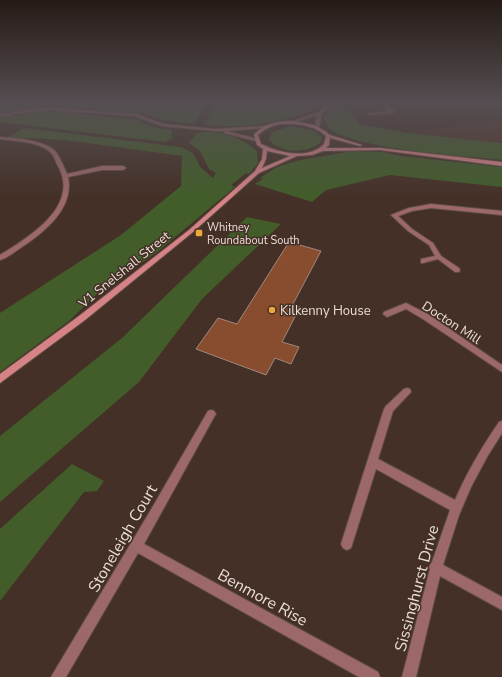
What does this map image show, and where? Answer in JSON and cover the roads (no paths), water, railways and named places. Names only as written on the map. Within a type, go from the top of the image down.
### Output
[{"type":"street","points":[[234,135],[256,140],[265,149],[284,154],[295,155],[320,150],[380,149]]},
{"type":"street","points":[[256,135],[256,140]]},
{"type":"street","points":[[320,150],[326,146],[329,141],[328,136],[380,149],[502,164]]},
{"type":"street","points":[[0,138],[18,140],[44,147],[53,152],[65,176],[67,184],[65,197],[56,212],[40,231],[0,258]]},
{"type":"street","name":"V1 Snelshall Street","points":[[257,172],[264,159],[265,149]]},
{"type":"street","name":"V1 Snelshall Street","points":[[0,379],[88,313],[191,231],[257,172],[295,155]]},
{"type":"street","points":[[65,176],[102,168],[124,170],[129,164]]},
{"type":"street","points":[[457,270],[439,257],[431,244],[410,230],[394,214],[411,208],[431,206],[502,213]]},
{"type":"street","points":[[424,262],[439,257]]},
{"type":"street","name":"Docton Mill","points":[[387,314],[406,306],[426,317],[502,369]]},
{"type":"street","points":[[347,544],[389,409],[407,392]]},
{"type":"street","name":"Stoneleigh Court","points":[[58,677],[136,546],[211,414]]},
{"type":"street","name":"Sissinghurst Drive","points":[[409,677],[435,567],[456,507],[487,445],[502,425]]},
{"type":"street","points":[[373,462],[456,507]]},
{"type":"street","name":"Benmore Rise","points":[[136,546],[373,677]]},
{"type":"street","points":[[435,567],[502,604]]},
{"type":"place","name":"Whitney Roundabout South","points":[[199,233]]},
{"type":"place","name":"Kilkenny House","points":[[272,310]]}]
